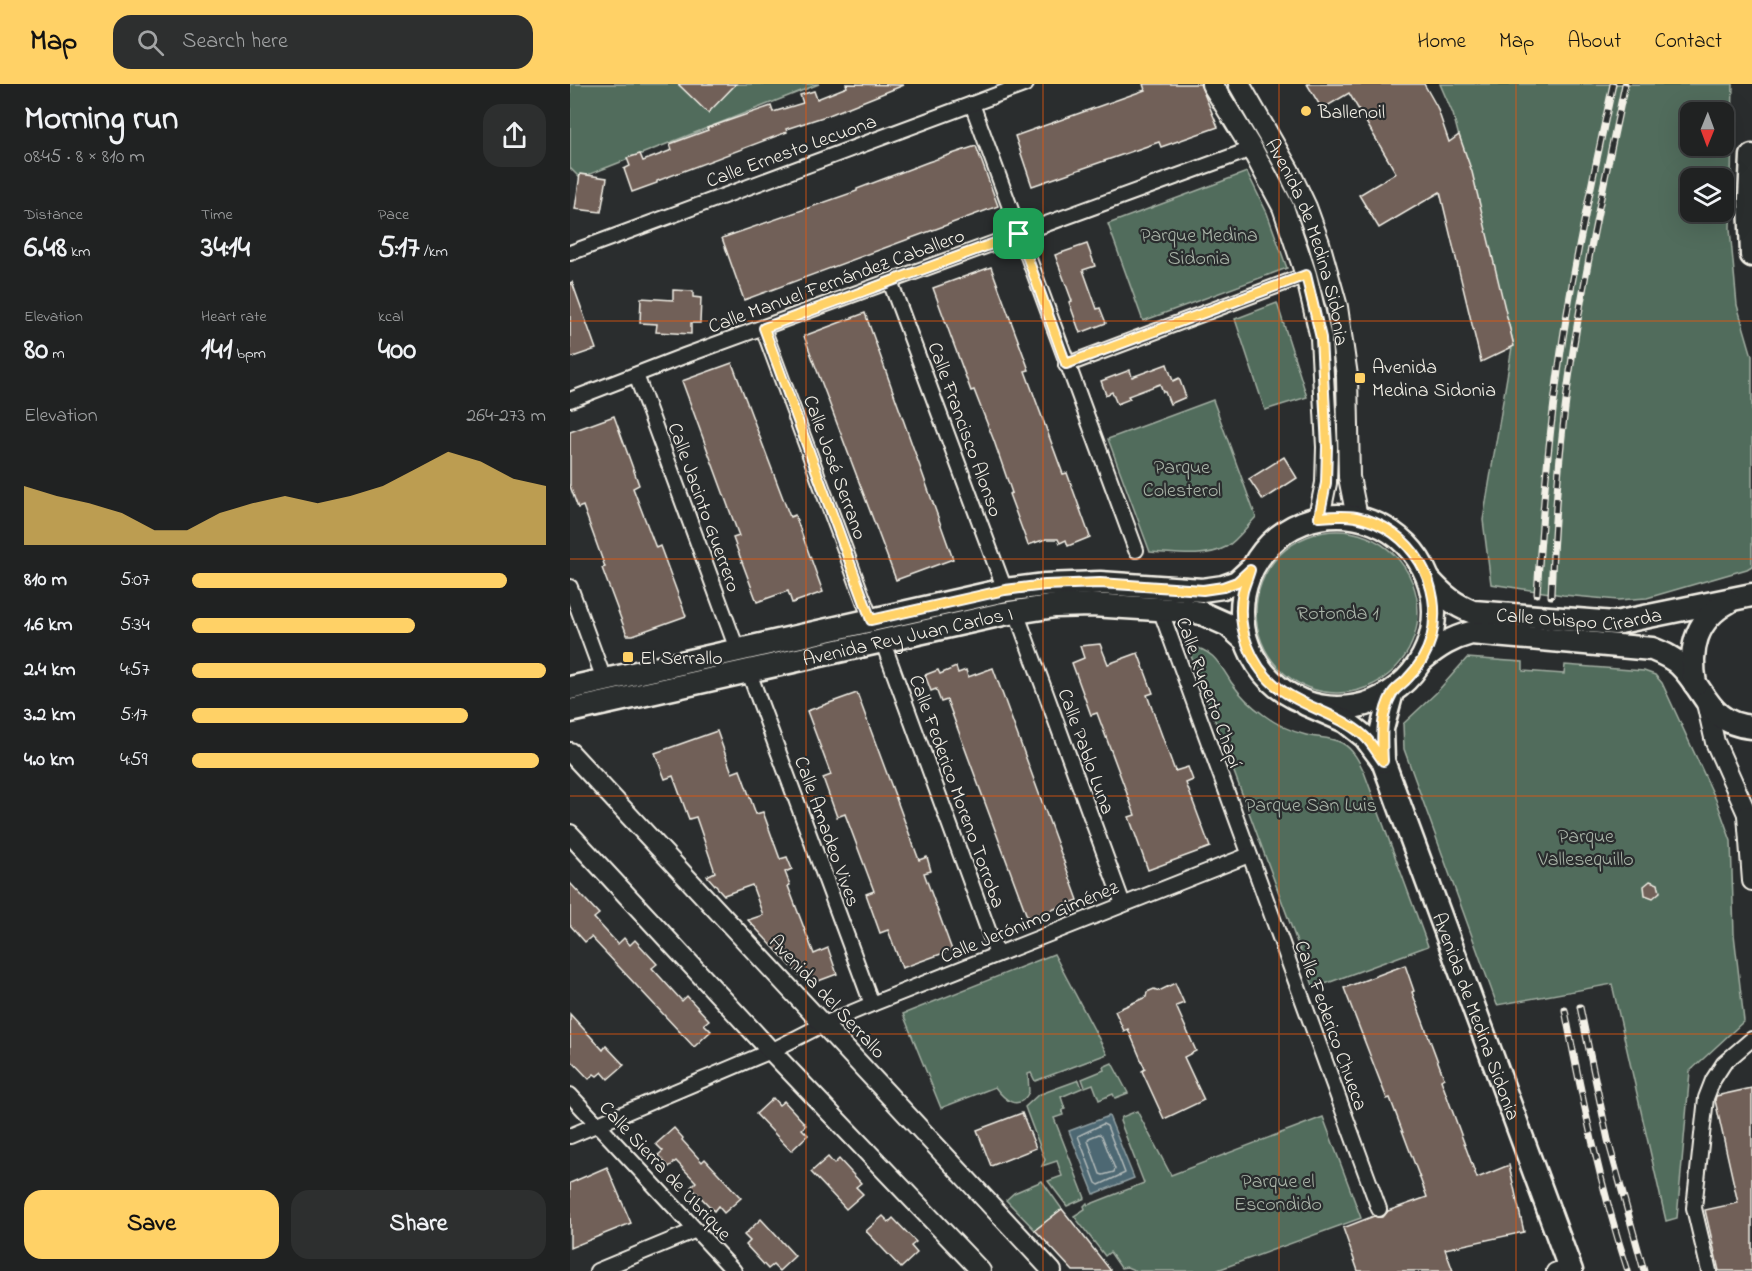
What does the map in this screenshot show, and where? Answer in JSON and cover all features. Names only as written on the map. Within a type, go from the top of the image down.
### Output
[{"type":"main road","name":"Avenida de Medina Sidonia","points":[[1212,84],[1252,148],[1282,207],[1306,275],[1321,338],[1327,447],[1326,483],[1319,517]]},
{"type":"main road","name":"Avenida de Medina Sidonia","points":[[1239,84],[1290,171],[1306,207],[1319,243],[1337,308],[1347,376],[1349,477],[1357,517]]},
{"type":"main road","points":[[1752,156],[1750,199],[1752,255]]},
{"type":"main road","points":[[1338,515],[1357,517],[1381,526],[1402,539],[1418,558],[1430,580],[1434,600],[1434,621],[1430,641],[1422,660],[1409,678],[1392,692],[1372,703],[1350,708],[1328,708],[1306,704],[1279,689],[1258,667],[1245,640],[1241,616],[1243,592],[1250,570],[1263,551],[1279,535],[1298,524],[1319,517],[1338,515]]},
{"type":"main road","name":"Avenida Rey Juan Carlos I","points":[[570,711],[743,661],[871,620],[1005,590],[1045,585],[1100,583],[1203,590],[1237,582],[1250,570]]},
{"type":"main road","name":"Calle Obispo Cirarda","points":[[1430,580],[1443,596],[1459,607],[1473,612],[1615,623],[1747,593]]},
{"type":"main road","name":"Calle Obispo Cirarda","points":[[1701,694],[1691,663],[1694,642],[1703,623],[1718,607],[1747,593]]},
{"type":"main road","name":"Avenida Rey Juan Carlos I","points":[[570,688],[882,640],[1056,606],[1091,605],[1201,613],[1228,625],[1245,640]]},
{"type":"main road","name":"Calle Obispo Cirarda","points":[[1422,660],[1438,646],[1471,633],[1639,647],[1664,653],[1680,665],[1701,694],[1722,717],[1742,726],[1752,727]]},
{"type":"main road","name":"Avenida de Medina Sidonia","points":[[1383,761],[1382,729],[1392,692]]},
{"type":"main road","name":"Avenida de Medina Sidonia","points":[[1306,704],[1344,721],[1365,736],[1383,761],[1564,1269]]},
{"type":"street","name":"Calle Ernesto Lecuona","points":[[570,253],[1026,84]]},
{"type":"street","points":[[972,104],[1136,550]]},
{"type":"street","name":"Calle Manuel Fernández Caballero","points":[[570,400],[1252,148]]},
{"type":"street","points":[[1066,364],[1306,275]]},
{"type":"street","name":"Calle Francisco Alonso","points":[[890,281],[1005,590]]},
{"type":"street","name":"Calle José Serrano","points":[[764,328],[871,620]]},
{"type":"street","name":"Calle Jacinto Guerrero","points":[[636,375],[743,661]]},
{"type":"street","points":[[570,587],[605,682]]},
{"type":"street","name":"Calle Ruperto Chapí","points":[[1160,609],[1249,855]]},
{"type":"street","name":"Calle Pablo Luna","points":[[1016,612],[1123,904]]},
{"type":"street","name":"Calle Federico Moreno Torroba","points":[[882,640],[997,954]]},
{"type":"street","name":"Calle Amadeo Vives","points":[[743,661],[872,1004]]},
{"type":"street","name":"Calle Obispo Cirarda","points":[[1701,694],[1715,742],[1749,820],[1752,881]]},
{"type":"street","name":"Avenida del Serrallo","points":[[570,752],[1052,1271]]},
{"type":"street","points":[[570,834],[771,1051],[981,1271]]},
{"type":"street","name":"Calle Jerónimo Giménez","points":[[570,1136],[771,1051],[824,1024],[872,1004],[1249,855]]},
{"type":"street","name":"Calle Federico Chueca","points":[[1249,855],[1379,1209]]},
{"type":"street","points":[[1709,1271],[1694,1208],[1706,1098],[1713,1080],[1724,1063],[1752,1039]]},
{"type":"street","name":"Calle Sierra de Ubrique","points":[[570,1095],[734,1271]]},
{"type":"street","points":[[597,1271],[696,1230]]},
{"type":"green space","points":[[570,84],[819,84],[580,178],[570,168]]},
{"type":"green space","points":[[1440,84],[1733,84],[1733,102],[1680,102],[1680,156],[1732,156],[1731,168],[1680,168],[1680,222],[1730,222],[1737,305],[1752,356],[1752,566],[1647,598],[1618,600],[1563,595],[1491,584],[1483,520],[1513,341],[1453,114]]},
{"type":"green space","name":"Parque Medina Sidonia","points":[[1247,172],[1267,213],[1287,268],[1143,321],[1108,224]]},
{"type":"green space","points":[[1277,303],[1307,397],[1265,410],[1235,319]]},
{"type":"green space","name":"Parque Colesterol","points":[[1213,400],[1256,517],[1234,541],[1217,551],[1188,554],[1150,552],[1108,439]]},
{"type":"green space","name":"Rotonda 1","points":[[1337,531],[1368,538],[1382,545],[1394,555],[1404,567],[1411,581],[1418,612],[1411,643],[1404,657],[1394,669],[1382,679],[1368,686],[1337,693],[1306,686],[1292,679],[1280,669],[1270,657],[1263,643],[1256,612],[1263,581],[1270,567],[1280,555],[1292,545],[1306,538]]},
{"type":"green space","name":"Parque San Luis","points":[[1187,645],[1209,653],[1242,696],[1269,718],[1300,733],[1338,741],[1352,752],[1364,772],[1428,946],[1314,988]]},
{"type":"green space","name":"Parque Vallesequillo","points":[[1467,658],[1523,662],[1523,671],[1564,674],[1565,665],[1644,671],[1655,675],[1662,683],[1717,802],[1731,841],[1734,934],[1744,1021],[1690,1071],[1677,1218],[1666,1221],[1612,984],[1497,1005],[1404,749],[1403,724],[1436,693]]},
{"type":"green space","points":[[1054,954],[1107,1054],[1035,1081],[1031,1073],[1028,1074],[1029,1092],[1020,1102],[1011,1102],[995,1087],[941,1108],[903,1014]]},
{"type":"green space","points":[[1112,1063],[1128,1093],[1115,1098],[1113,1094],[1099,1100],[1093,1084],[1085,1087],[1082,1079],[1104,1070],[1103,1067]]},
{"type":"green space","points":[[1079,1080],[1082,1088],[1061,1097],[1065,1109],[1062,1111],[1063,1115],[1054,1118],[1085,1198],[1067,1206],[1048,1181],[1062,1176],[1057,1161],[1042,1166],[1045,1160],[1025,1107],[1038,1095]]},
{"type":"green space","name":"Parque el Escondido","points":[[1137,1111],[1171,1175],[1323,1117],[1361,1218],[1215,1271],[1136,1271],[1127,1267],[1121,1268],[1110,1252],[1105,1256],[1074,1216],[1085,1209],[1084,1206],[1087,1203],[1088,1205],[1144,1183],[1120,1121],[1122,1117]]},
{"type":"green space","points":[[1042,1181],[1062,1209],[1035,1230],[1006,1200],[1014,1193]]},
{"type":"water","points":[[1109,1116],[1134,1178],[1094,1194],[1069,1131]]},
{"type":"building","points":[[678,84],[736,84],[708,113]]},
{"type":"building","points":[[846,84],[904,85],[829,115],[786,129],[787,132],[632,192],[624,169],[630,166],[627,158],[640,154],[643,161],[672,150],[670,144],[708,130],[707,128],[771,106],[773,112],[803,103],[800,95],[814,91],[817,99],[847,87]]},
{"type":"building","points":[[1143,84],[1200,84],[1218,127],[1161,147],[1159,142],[1032,186],[1015,136],[1145,90]]},
{"type":"building","points":[[1307,84],[1424,84],[1437,107],[1449,142],[1459,135],[1472,172],[1514,346],[1481,362],[1440,192],[1379,228],[1359,195],[1396,173],[1349,93],[1322,109]]},
{"type":"building","points":[[976,146],[998,206],[744,300],[722,238]]},
{"type":"building","points":[[580,174],[607,178],[601,212],[575,209]]},
{"type":"building","points":[[1087,244],[1095,266],[1083,270],[1097,309],[1100,308],[1106,323],[1080,333],[1069,302],[1072,301],[1055,255]]},
{"type":"building","points":[[991,267],[1029,370],[1025,371],[1063,474],[1067,473],[1090,537],[1068,546],[1066,540],[1060,543],[1058,539],[1046,539],[1028,545],[1009,494],[1012,493],[994,441],[974,390],[971,391],[933,288]]},
{"type":"building","points":[[572,282],[596,349],[570,358],[570,283]]},
{"type":"building","points":[[673,290],[693,291],[693,297],[701,298],[700,323],[691,323],[691,334],[656,332],[657,324],[640,323],[641,298],[673,300]]},
{"type":"building","points":[[865,313],[953,559],[896,580],[804,336]]},
{"type":"building","points":[[732,363],[790,517],[795,515],[823,592],[792,603],[788,591],[757,602],[733,538],[739,536],[682,381]]},
{"type":"building","points":[[1167,364],[1173,381],[1179,378],[1186,397],[1170,404],[1160,384],[1128,396],[1130,399],[1117,404],[1112,392],[1106,395],[1101,381],[1130,370],[1132,377]]},
{"type":"building","points":[[614,416],[639,485],[633,488],[656,548],[660,546],[686,616],[633,635],[627,635],[602,568],[605,567],[583,506],[578,508],[570,486],[570,432]]},
{"type":"building","points":[[1284,457],[1297,478],[1263,500],[1249,479]]},
{"type":"building","points":[[1100,644],[1108,664],[1138,653],[1153,693],[1147,695],[1175,771],[1188,767],[1193,780],[1186,783],[1210,847],[1148,870],[1129,817],[1135,815],[1097,713],[1091,715],[1072,663],[1084,658],[1080,646]]},
{"type":"building","points":[[956,667],[958,673],[966,670],[968,677],[993,668],[1078,900],[1028,919],[947,700],[941,702],[936,689],[931,691],[925,675],[938,670],[940,674]]},
{"type":"building","points":[[857,693],[919,860],[927,857],[931,871],[924,873],[952,950],[902,968],[888,930],[880,933],[866,894],[874,891],[845,814],[837,817],[823,778],[831,775],[807,711]]},
{"type":"building","points":[[717,731],[732,773],[740,770],[756,814],[763,812],[780,859],[787,857],[792,869],[785,872],[790,885],[788,886],[814,954],[828,948],[837,974],[813,983],[811,977],[804,980],[748,920],[763,915],[752,885],[724,895],[707,876],[715,872],[696,817],[689,819],[673,776],[665,779],[655,753]]},
{"type":"building","points":[[1650,881],[1658,884],[1660,892],[1653,898],[1645,895],[1644,886]]},
{"type":"building","points":[[570,883],[599,914],[594,918],[618,944],[624,938],[630,945],[635,940],[657,964],[652,968],[682,1001],[687,996],[709,1020],[704,1024],[711,1031],[694,1047],[591,937],[585,942],[570,925]]},
{"type":"building","points":[[1405,965],[1414,991],[1412,992],[1444,1078],[1441,1080],[1477,1178],[1509,1165],[1524,1232],[1445,1249],[1453,1271],[1358,1271],[1343,1228],[1374,1216],[1383,1217],[1388,1211],[1427,1197],[1390,1098],[1387,1099],[1344,988]]},
{"type":"building","points":[[1175,983],[1184,1003],[1176,1006],[1196,1051],[1184,1057],[1204,1100],[1164,1119],[1142,1071],[1145,1069],[1128,1029],[1124,1031],[1115,1011],[1146,997],[1147,992],[1154,989],[1159,991]]},
{"type":"building","points":[[570,1014],[603,1050],[606,1046],[624,1065],[608,1079],[602,1072],[597,1076],[594,1074],[589,1079],[570,1059]]},
{"type":"building","points":[[1752,1088],[1752,1271],[1719,1271],[1705,1210],[1738,1203],[1715,1100],[1716,1096]]},
{"type":"building","points":[[773,1098],[779,1105],[784,1101],[806,1125],[802,1129],[808,1135],[791,1151],[756,1114]]},
{"type":"building","points":[[1022,1113],[1036,1148],[991,1166],[977,1130]]},
{"type":"building","points":[[674,1128],[702,1162],[705,1159],[741,1198],[724,1213],[718,1206],[714,1211],[691,1187],[696,1182],[676,1161],[669,1167],[658,1155],[663,1151],[656,1144]]},
{"type":"building","points":[[828,1157],[834,1164],[839,1159],[861,1183],[856,1187],[863,1194],[846,1209],[811,1172]]},
{"type":"building","points":[[607,1167],[631,1223],[570,1248],[570,1183]]},
{"type":"building","points":[[1062,1209],[1111,1271],[1073,1271],[1035,1230]]},
{"type":"building","points":[[883,1216],[889,1222],[893,1218],[916,1242],[911,1246],[917,1253],[901,1268],[866,1231]]},
{"type":"building","points":[[761,1219],[795,1256],[779,1271],[773,1265],[768,1269],[746,1245],[750,1241],[744,1235]]},
{"type":"railway","points":[[1537,594],[1553,407],[1562,343],[1582,231],[1613,84]]},
{"type":"railway","points":[[1551,596],[1557,487],[1569,378],[1587,267],[1625,84]]},
{"type":"railway","points":[[1580,1007],[1608,1140],[1644,1271]]},
{"type":"railway","points":[[1565,1010],[1600,1174],[1628,1271]]},
{"type":"place","name":"Ballenoil","points":[[1306,111]]},
{"type":"place","name":"Avenida Medina Sidonia","points":[[1360,378]]},
{"type":"place","name":"El Serrallo","points":[[628,657]]},
{"type":"route","points":[[1019,234],[1066,364],[1306,275],[1321,338],[1327,447],[1326,483],[1319,517],[1338,515],[1357,517],[1381,526],[1402,539],[1418,558],[1430,580],[1434,600],[1434,621],[1430,641],[1422,660],[1409,678],[1392,692],[1383,720],[1383,761],[1365,736],[1344,721],[1279,689],[1258,667],[1245,640],[1241,616],[1243,592],[1250,570],[1237,582],[1203,590],[1100,583],[1045,585],[1005,590],[871,620],[764,328],[1019,234]]}]
